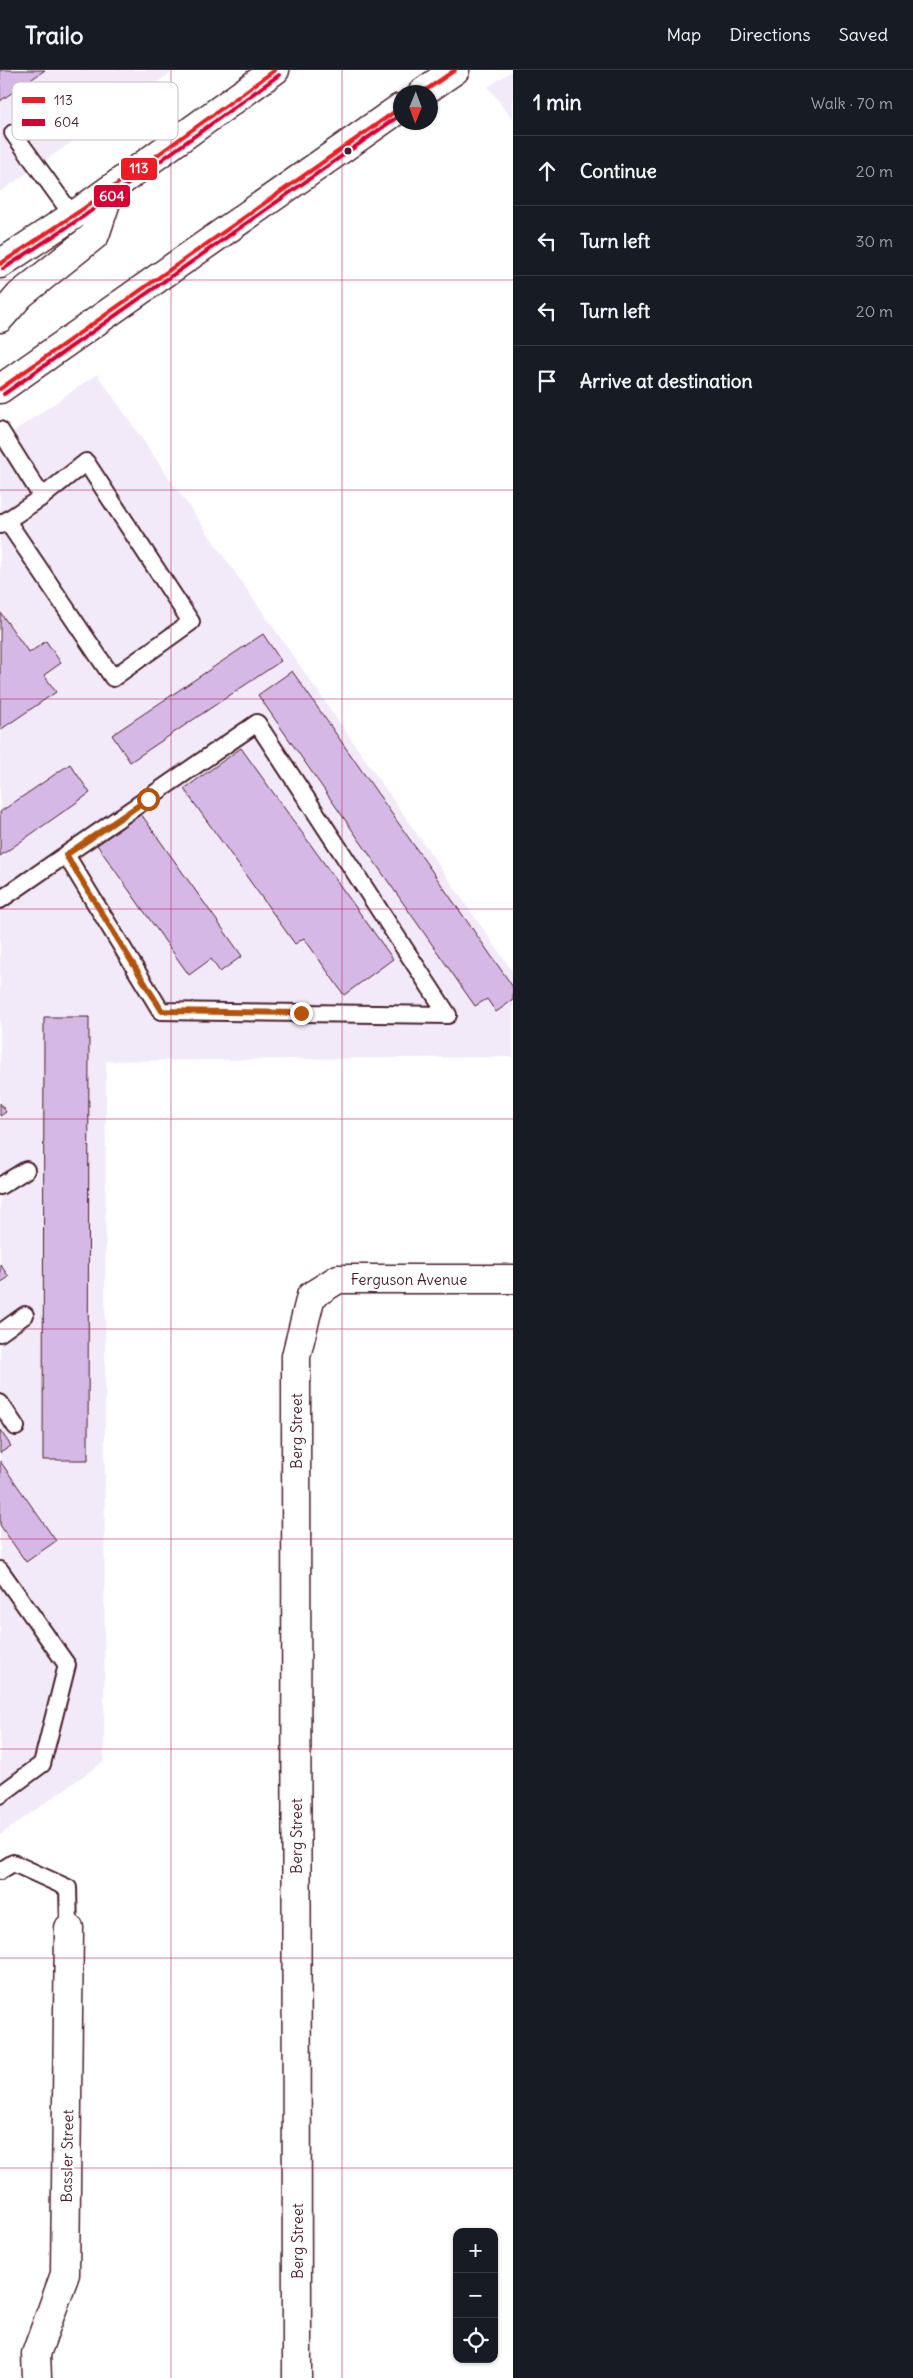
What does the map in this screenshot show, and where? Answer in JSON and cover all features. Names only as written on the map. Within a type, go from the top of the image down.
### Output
[{"type":"street","points":[[432,85],[454,70]]},
{"type":"street","points":[[178,138],[264,73]]},
{"type":"street","points":[[0,389],[393,113]]},
{"type":"street","points":[[0,264],[110,190],[176,140]]},
{"type":"street","points":[[0,318],[20,295],[95,235],[110,190]]},
{"type":"street","name":"Ferguson Avenue","points":[[311,1296],[338,1279],[513,1279]]},
{"type":"street","name":"Berg Street","points":[[297,2378],[296,1356],[311,1296]]},
{"type":"street","name":"Bassler Street","points":[[37,2378],[36,2354],[65,2274],[69,1928]]},
{"type":"lane","points":[[18,140],[73,216]]},
{"type":"lane","points":[[0,430],[42,497]]},
{"type":"lane","points":[[86,462],[191,622],[113,678],[3,523],[42,497],[86,462]]},
{"type":"lane","points":[[0,900],[257,723],[448,1015],[162,1011],[66,855]]},
{"type":"lane","points":[[0,1186],[26,1170]]},
{"type":"lane","points":[[0,1333],[25,1315]]},
{"type":"lane","points":[[0,1404],[16,1427]]},
{"type":"lane","points":[[0,1570],[67,1665],[42,1764],[0,1795]]},
{"type":"lane","points":[[0,1871],[13,1862],[68,1888],[69,1928]]},
{"type":"shaded area","points":[[0,70],[175,70],[158,82],[12,82],[12,140],[75,140],[0,192]]},
{"type":"shaded area","points":[[513,70],[513,120],[488,87]]},
{"type":"shaded area","points":[[97,374],[513,972],[513,1057],[106,1061],[104,1761],[0,1835],[0,441]]},
{"type":"building","points":[[0,70],[45,70],[28,82],[12,82],[12,93],[0,101]]},
{"type":"building","points":[[0,612],[29,653],[46,641],[61,663],[44,675],[56,692],[0,730]]},
{"type":"building","points":[[263,634],[281,661],[130,762],[112,735]]},
{"type":"building","points":[[292,671],[513,987],[513,1000],[496,1012],[487,999],[475,1006],[258,695]]},
{"type":"building","points":[[241,748],[393,959],[344,995],[304,938],[295,944],[184,789]]},
{"type":"building","points":[[70,764],[90,793],[0,856],[0,812]]},
{"type":"building","points":[[141,814],[242,956],[220,972],[211,959],[189,975],[97,845]]},
{"type":"building","points":[[44,1017],[89,1017],[88,1460],[43,1460]]},
{"type":"building","points":[[0,1103],[6,1112],[0,1116]]},
{"type":"building","points":[[0,1264],[9,1277],[0,1283]]},
{"type":"building","points":[[0,1430],[11,1446],[0,1453]]},
{"type":"building","points":[[0,1461],[56,1541],[26,1562],[0,1525]]},
{"type":"transit line","name":"113","points":[[0,264],[80,211],[275,70]]},
{"type":"transit line","name":"113","points":[[433,85],[455,70]]},
{"type":"transit line","name":"604","points":[[3,269],[84,216],[279,75]]},
{"type":"transit line","name":"113","points":[[0,389],[393,113]]},
{"type":"transit line","name":"604","points":[[4,394],[393,120]]},
{"type":"route","points":[[148,799],[66,855],[162,1011],[301,1013]]}]
